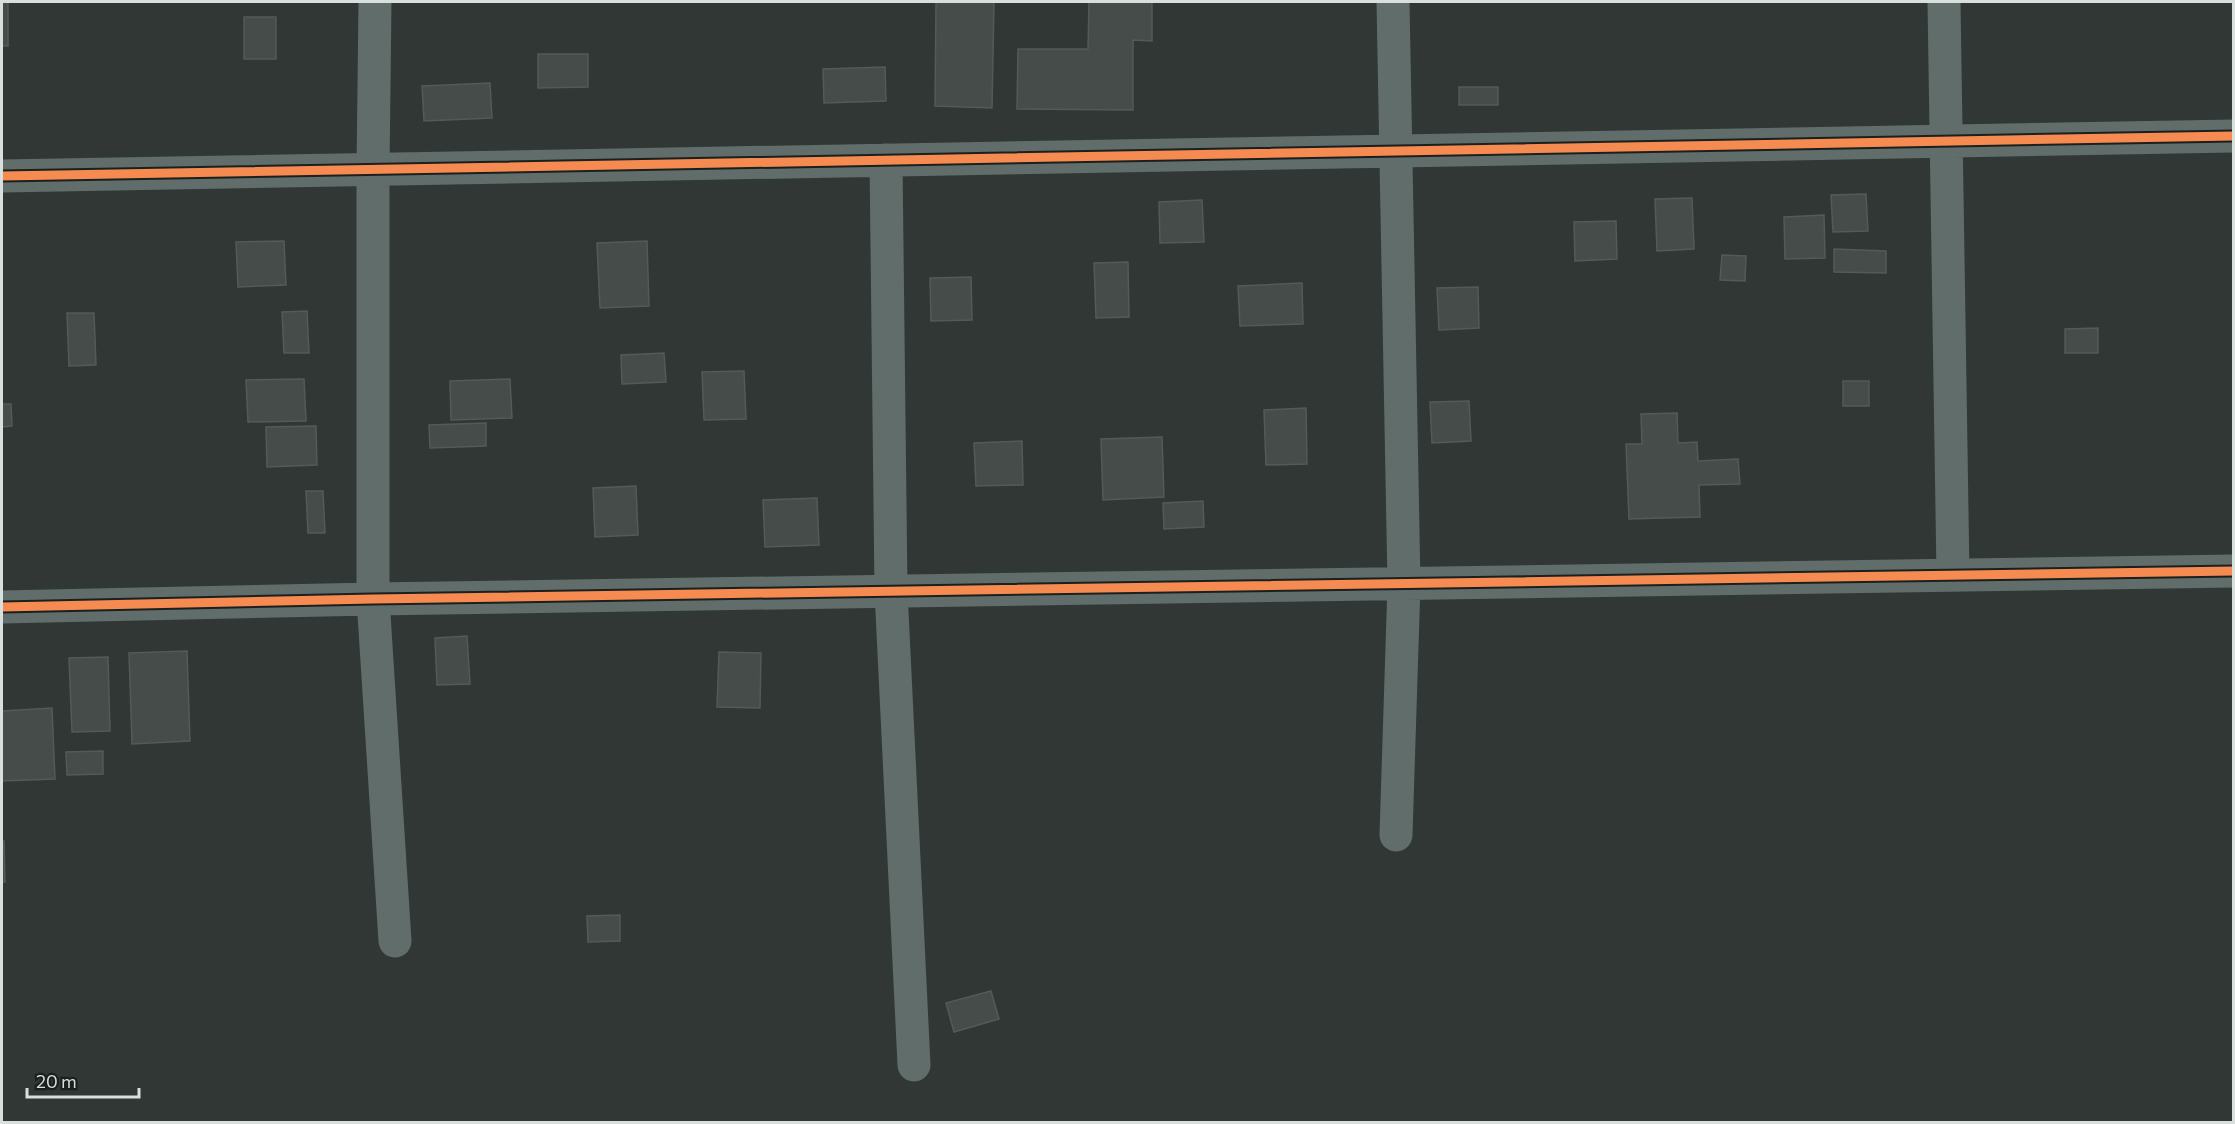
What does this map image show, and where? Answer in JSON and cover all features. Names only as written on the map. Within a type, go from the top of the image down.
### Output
[{"type":"street","points":[[375,2],[373,599],[395,941]]},
{"type":"street","points":[[1393,2],[1404,584],[1396,835]]},
{"type":"street","points":[[1944,2],[1953,575]]},
{"type":"street","points":[[2,176],[2234,136]]},
{"type":"street","points":[[886,160],[891,591],[914,1065]]},
{"type":"street","points":[[2,607],[373,599],[2234,571]]},
{"type":"building","points":[[2,2],[8,2],[8,46],[2,46]]},
{"type":"building","points":[[936,2],[994,2],[992,108],[935,106]]},
{"type":"building","points":[[1089,2],[1152,2],[1152,41],[1133,40],[1133,110],[1017,109],[1018,49],[1088,49]]},
{"type":"building","points":[[244,17],[276,17],[276,59],[244,59]]},
{"type":"building","points":[[538,54],[588,54],[588,87],[538,88]]},
{"type":"building","points":[[885,67],[886,101],[824,103],[823,69]]},
{"type":"building","points":[[490,83],[492,118],[424,121],[422,86]]},
{"type":"building","points":[[1459,87],[1498,87],[1498,105],[1459,105]]},
{"type":"building","points":[[1866,194],[1868,231],[1833,232],[1831,195]]},
{"type":"building","points":[[1692,198],[1694,249],[1657,251],[1655,199]]},
{"type":"building","points":[[1202,200],[1204,242],[1160,243],[1159,202]]},
{"type":"building","points":[[1824,215],[1825,258],[1785,259],[1784,217]]},
{"type":"building","points":[[1616,221],[1617,259],[1575,261],[1574,222]]},
{"type":"building","points":[[284,241],[286,285],[238,287],[236,242]]},
{"type":"building","points":[[647,241],[649,306],[600,308],[597,243]]},
{"type":"building","points":[[1834,249],[1886,251],[1886,273],[1834,272]]},
{"type":"building","points":[[1722,255],[1746,256],[1745,281],[1720,280]]},
{"type":"building","points":[[1128,262],[1129,317],[1096,318],[1094,263]]},
{"type":"building","points":[[971,277],[972,320],[931,321],[930,278]]},
{"type":"building","points":[[1302,283],[1303,324],[1240,326],[1238,286]]},
{"type":"building","points":[[1478,287],[1479,328],[1439,330],[1437,288]]},
{"type":"building","points":[[307,311],[309,353],[284,353],[282,312]]},
{"type":"building","points":[[67,313],[94,313],[96,365],[69,366]]},
{"type":"building","points":[[2098,328],[2098,353],[2065,353],[2065,329]]},
{"type":"building","points":[[664,353],[666,382],[622,384],[621,355]]},
{"type":"building","points":[[744,371],[746,419],[704,420],[702,372]]},
{"type":"building","points":[[304,379],[306,421],[248,422],[246,380]]},
{"type":"building","points":[[510,379],[512,418],[451,420],[450,381]]},
{"type":"building","points":[[1843,381],[1869,381],[1869,406],[1843,406]]},
{"type":"building","points":[[1469,401],[1471,441],[1432,443],[1430,402]]},
{"type":"building","points":[[2,404],[11,404],[12,426],[2,427]]},
{"type":"building","points":[[1306,408],[1307,464],[1266,465],[1264,410]]},
{"type":"building","points":[[1677,413],[1678,443],[1697,442],[1698,461],[1738,459],[1740,484],[1699,485],[1700,517],[1629,519],[1626,444],[1642,444],[1641,414]]},
{"type":"building","points":[[486,423],[486,446],[430,448],[429,425]]},
{"type":"building","points":[[316,426],[317,465],[267,467],[266,427]]},
{"type":"building","points":[[1162,437],[1164,497],[1103,500],[1101,439]]},
{"type":"building","points":[[1022,441],[1023,485],[976,486],[974,443]]},
{"type":"building","points":[[636,486],[638,535],[595,537],[593,488]]},
{"type":"building","points":[[306,491],[323,491],[325,533],[308,533]]},
{"type":"building","points":[[817,498],[819,545],[765,547],[763,500]]},
{"type":"building","points":[[1203,501],[1204,527],[1164,529],[1163,503]]},
{"type":"building","points":[[467,636],[470,684],[437,685],[435,638]]},
{"type":"building","points":[[187,651],[190,741],[132,744],[129,653]]},
{"type":"building","points":[[719,652],[761,653],[760,708],[717,707]]},
{"type":"building","points":[[108,657],[110,731],[72,732],[69,658]]},
{"type":"building","points":[[52,708],[55,779],[2,781],[2,711]]},
{"type":"building","points":[[103,751],[103,774],[67,775],[66,752]]},
{"type":"building","points":[[2,841],[4,841],[5,882],[2,882]]},
{"type":"building","points":[[620,915],[620,941],[588,942],[587,916]]},
{"type":"building","points":[[991,991],[999,1019],[954,1032],[946,1003]]},
{"type":"cycle path","points":[[2,176],[2234,136]]},
{"type":"cycle path","points":[[2,607],[373,599],[2234,571]]}]
